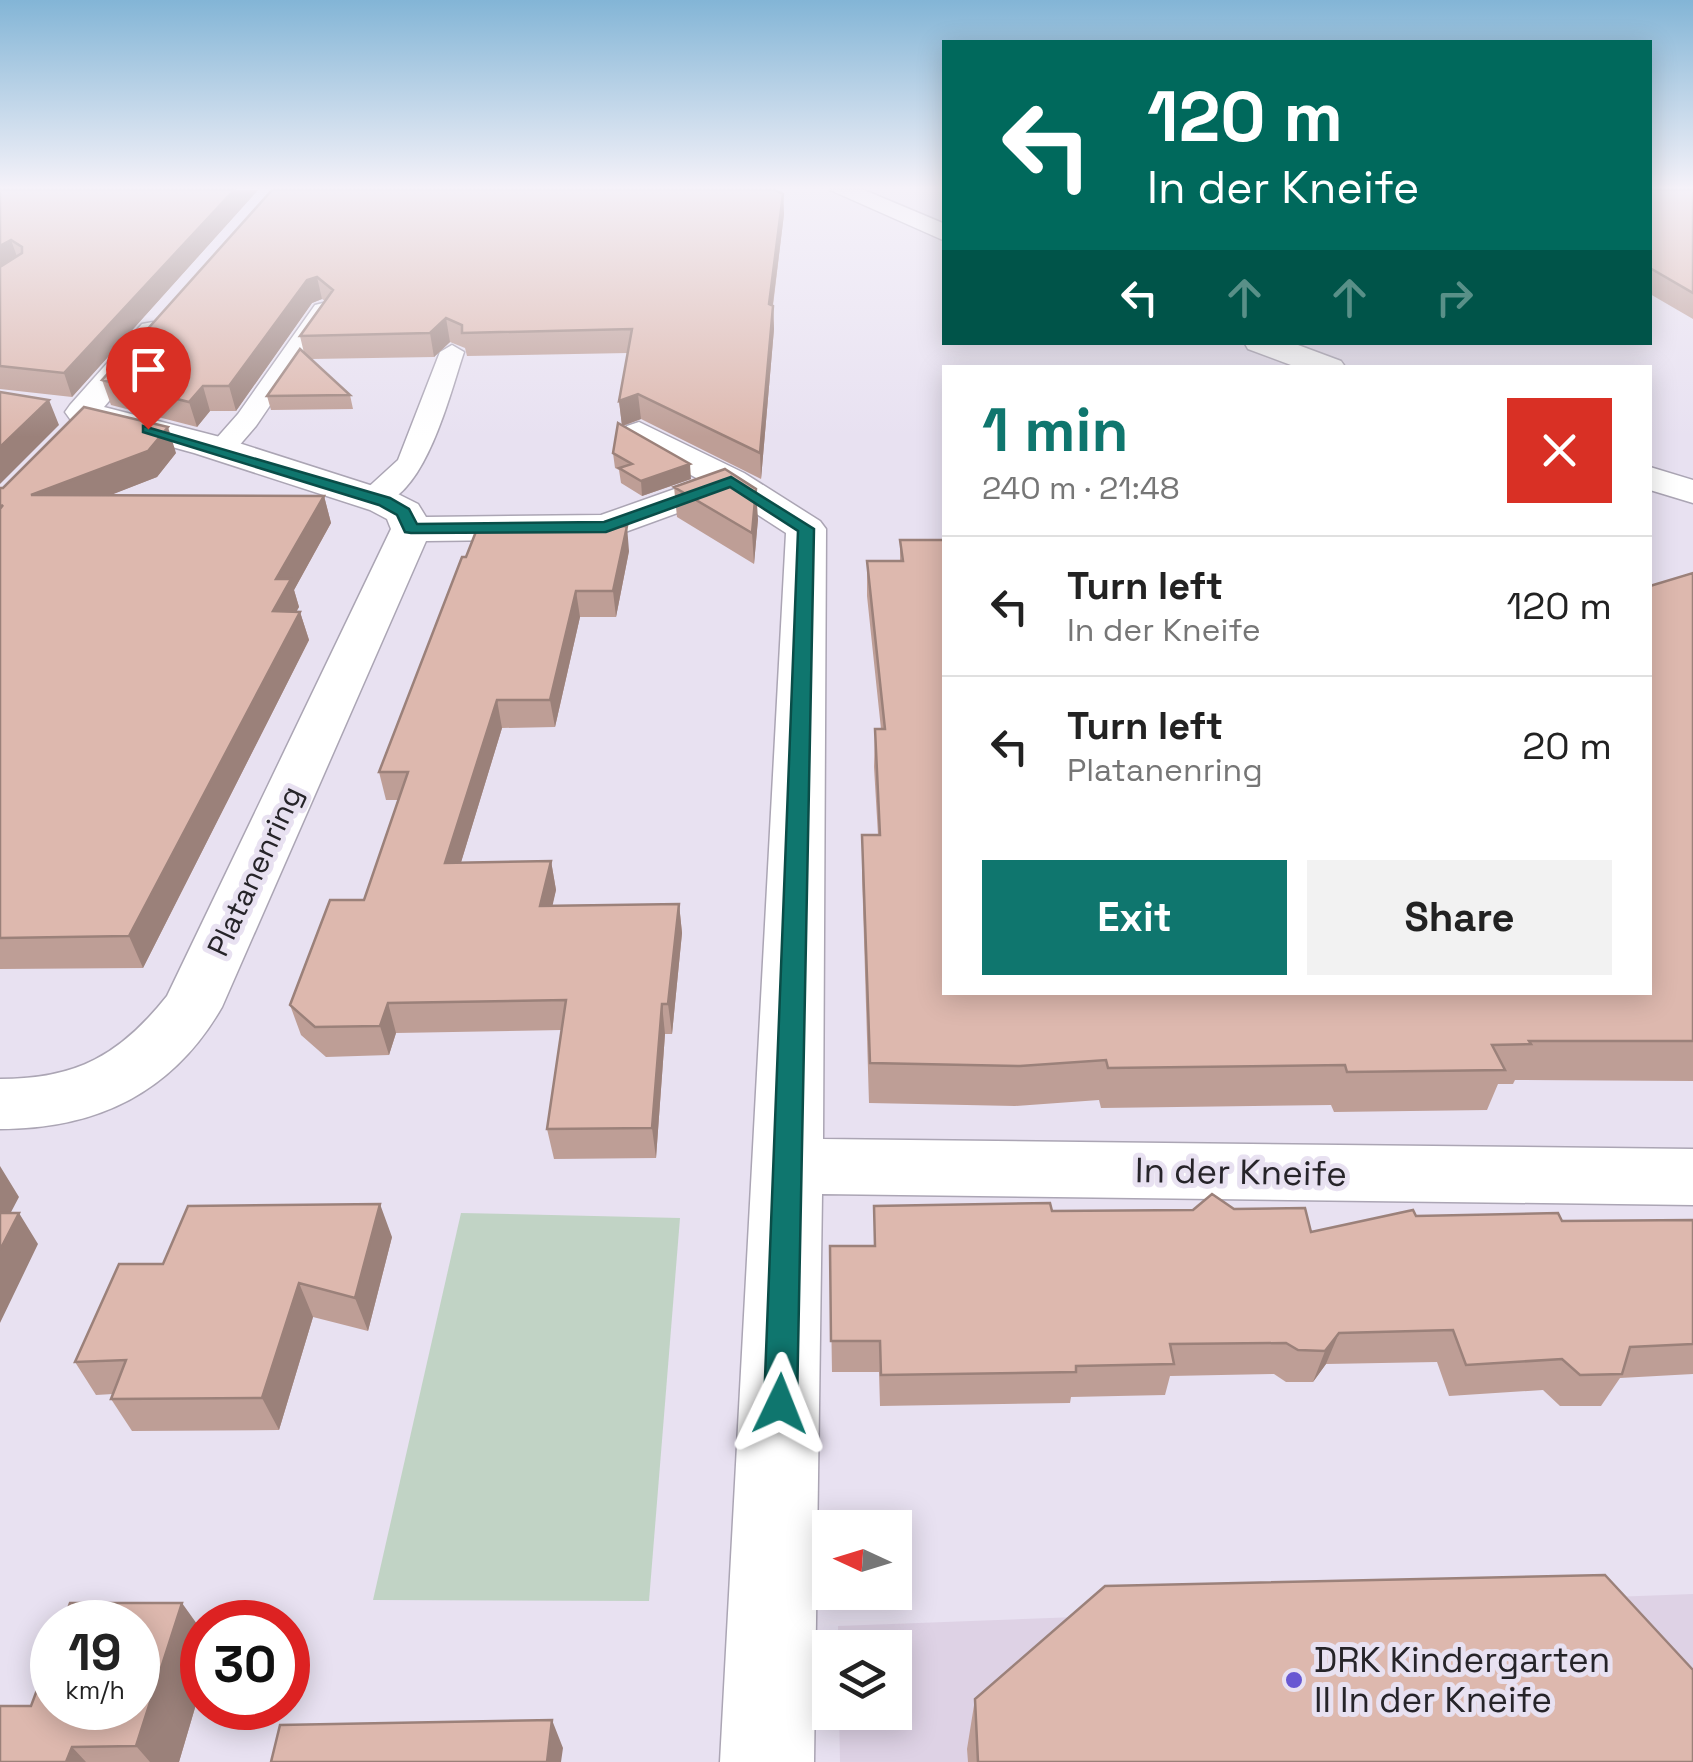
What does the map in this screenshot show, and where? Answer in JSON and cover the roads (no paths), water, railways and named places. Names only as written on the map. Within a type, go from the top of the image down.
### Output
[{"type":"street","points":[[186,294],[73,417],[222,449],[373,498],[404,512],[411,528],[606,527],[731,482]]},
{"type":"street","points":[[1266,345],[1322,365]]},
{"type":"street","points":[[639,433],[731,482],[806,529],[790,1166],[767,1762]]},
{"type":"street","points":[[1652,479],[1693,492]]},
{"type":"street","name":"Platanenring","points":[[0,1104],[30,1106],[110,1081],[158,1050],[192,1006],[411,528]]},
{"type":"street","name":"In der Kneife","points":[[790,1166],[1693,1178]]},
{"type":"lane","points":[[222,449],[247,420],[323,310]]},
{"type":"lane","points":[[373,498],[403,474],[412,460],[452,352]]},
{"type":"place","name":"DRK Kindergarten II In der Kneife","points":[[1294,1680]]}]
